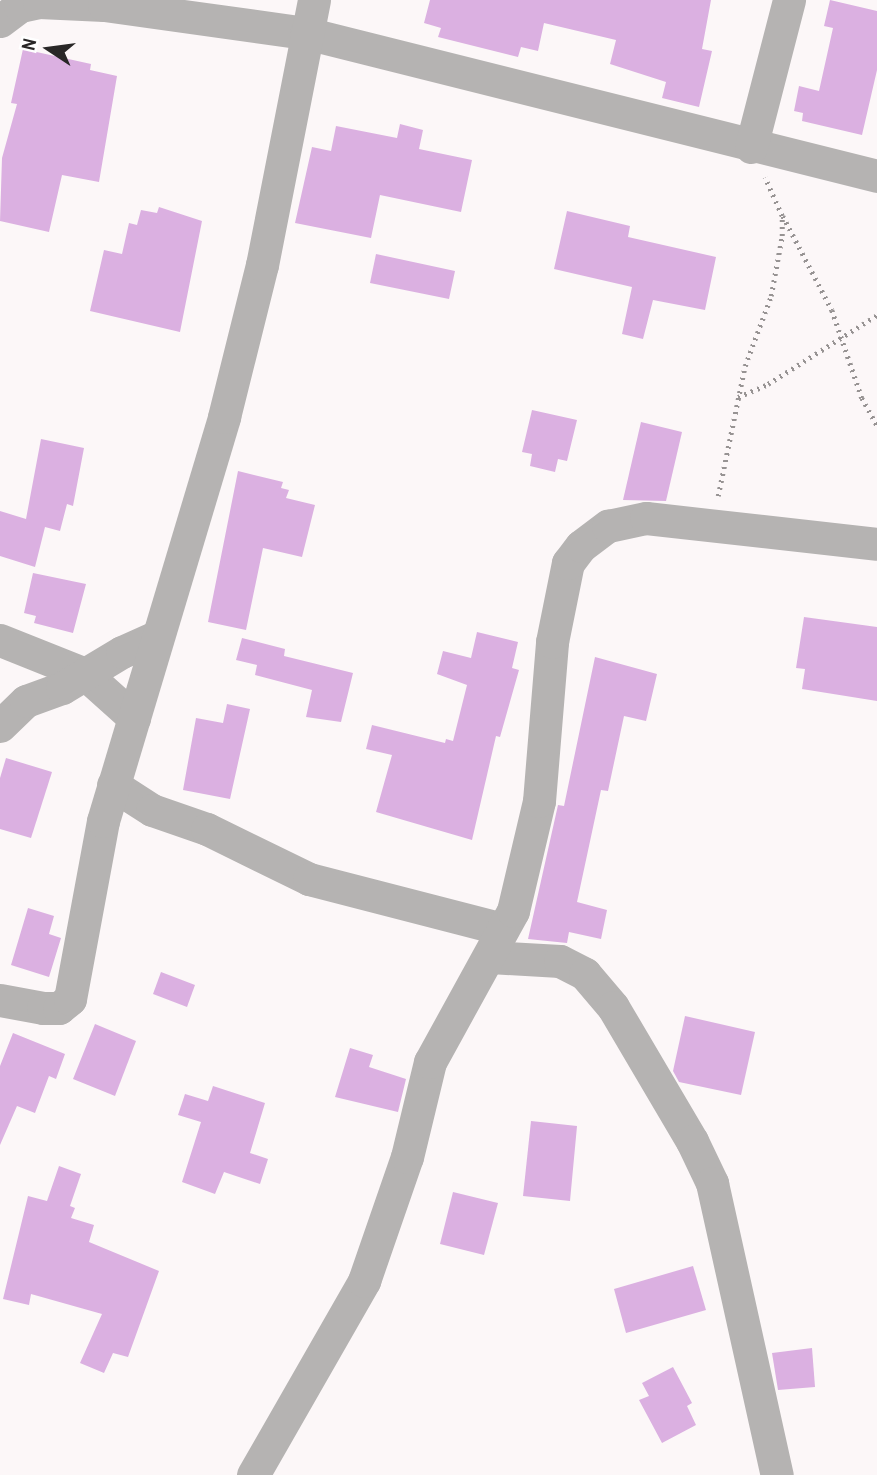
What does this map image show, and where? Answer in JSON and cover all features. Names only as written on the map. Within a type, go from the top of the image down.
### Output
[{"type":"street","points":[[0,1000],[43,1008],[59,1008],[70,999],[113,785],[224,418],[262,264],[314,0]]},
{"type":"street","points":[[751,147],[789,0]]},
{"type":"street","points":[[0,21],[20,6],[39,2],[104,5],[306,33],[751,147],[877,176]]},
{"type":"street","points":[[253,1475],[364,1281],[407,1157],[430,1062],[497,943],[525,871],[539,801],[552,642],[568,563],[581,546],[608,526],[646,518],[877,544]]},
{"type":"street","points":[[0,726],[26,701],[158,636]]},
{"type":"street","points":[[0,640],[85,674],[134,718]]},
{"type":"street","points":[[113,785],[152,810],[208,829],[309,879],[497,943],[560,961],[585,974],[613,1007],[692,1141],[712,1183],[772,1460],[756,1475]]},
{"type":"path","points":[[751,147],[782,216],[811,264],[842,337],[869,415],[877,425]]},
{"type":"path","points":[[713,525],[738,397],[771,296],[782,216]]},
{"type":"path","points":[[738,397],[768,384],[877,315]]},
{"type":"building","points":[[430,0],[711,0],[702,49],[712,51],[699,107],[662,98],[666,82],[610,64],[616,40],[544,23],[538,51],[521,47],[518,57],[438,37],[441,28],[424,23]]},
{"type":"building","points":[[830,0],[877,11],[877,70],[862,135],[802,121],[803,113],[794,111],[799,86],[819,91],[833,28],[824,26]]},
{"type":"building","points":[[23,49],[91,64],[90,70],[117,76],[99,182],[62,175],[49,232],[0,221],[2,158],[17,104],[11,103]]},
{"type":"building","points":[[400,124],[423,130],[419,149],[472,160],[461,212],[380,195],[371,238],[295,223],[312,147],[331,151],[336,126],[397,138]]},
{"type":"building","points":[[159,207],[202,221],[180,332],[90,311],[104,250],[122,254],[129,223],[137,225],[141,210],[157,213]]},
{"type":"building","points":[[567,211],[630,226],[628,237],[716,257],[705,310],[653,300],[643,339],[622,334],[632,287],[554,269]]},
{"type":"building","points":[[376,254],[455,271],[449,299],[370,283]]},
{"type":"building","points":[[532,410],[577,420],[567,461],[558,459],[555,472],[530,466],[532,454],[522,452]]},
{"type":"building","points":[[641,422],[682,432],[666,501],[623,500]]},
{"type":"building","points":[[41,439],[84,448],[73,506],[67,504],[60,531],[45,527],[35,567],[0,556],[0,511],[26,519]]},
{"type":"building","points":[[238,471],[283,482],[281,488],[289,490],[286,498],[315,505],[302,557],[263,548],[246,630],[208,622]]},
{"type":"building","points":[[33,573],[86,584],[73,633],[34,623],[36,616],[24,613]]},
{"type":"building","points":[[804,617],[877,627],[877,701],[802,689],[805,669],[796,668]]},
{"type":"building","points":[[477,632],[518,642],[512,668],[519,670],[500,737],[496,736],[472,840],[376,812],[392,755],[366,749],[372,725],[445,743],[446,739],[453,741],[467,685],[437,674],[443,651],[471,658]]},
{"type":"building","points":[[242,638],[285,649],[284,656],[353,673],[341,722],[306,717],[312,690],[255,675],[257,665],[236,660]]},
{"type":"building","points":[[595,657],[657,674],[646,721],[624,716],[608,791],[601,790],[577,902],[607,910],[601,939],[569,932],[567,943],[528,939],[558,805],[564,806]]},
{"type":"building","points":[[227,704],[250,709],[230,799],[183,790],[196,718],[223,723]]},
{"type":"building","points":[[6,758],[52,772],[31,838],[0,829],[0,778]]},
{"type":"building","points":[[28,908],[54,916],[49,934],[61,938],[49,977],[11,965]]},
{"type":"building","points":[[161,972],[195,985],[187,1007],[153,994]]},
{"type":"building","points":[[685,1016],[755,1032],[741,1095],[679,1082],[673,1071]]},
{"type":"building","points":[[95,1024],[136,1041],[115,1096],[73,1079]]},
{"type":"building","points":[[13,1033],[65,1054],[56,1079],[49,1076],[35,1113],[17,1106],[0,1145],[0,1066]]},
{"type":"building","points":[[350,1048],[373,1055],[369,1067],[406,1079],[398,1112],[335,1097]]},
{"type":"building","points":[[213,1086],[265,1103],[250,1153],[268,1159],[260,1184],[224,1172],[215,1194],[182,1182],[201,1122],[178,1115],[185,1094],[208,1101]]},
{"type":"building","points":[[531,1121],[577,1126],[570,1201],[523,1196]]},
{"type":"building","points":[[59,1166],[81,1174],[70,1206],[75,1208],[71,1218],[94,1225],[89,1242],[159,1271],[128,1357],[113,1353],[104,1373],[80,1363],[102,1314],[31,1294],[29,1305],[3,1299],[28,1196],[47,1201]]},
{"type":"building","points":[[453,1192],[498,1203],[484,1255],[440,1244]]},
{"type":"building","points":[[693,1266],[706,1310],[626,1333],[614,1289]]},
{"type":"building","points":[[812,1348],[815,1387],[778,1390],[772,1353]]},
{"type":"building","points":[[673,1367],[692,1403],[687,1406],[696,1425],[662,1443],[639,1400],[649,1396],[642,1383]]}]
